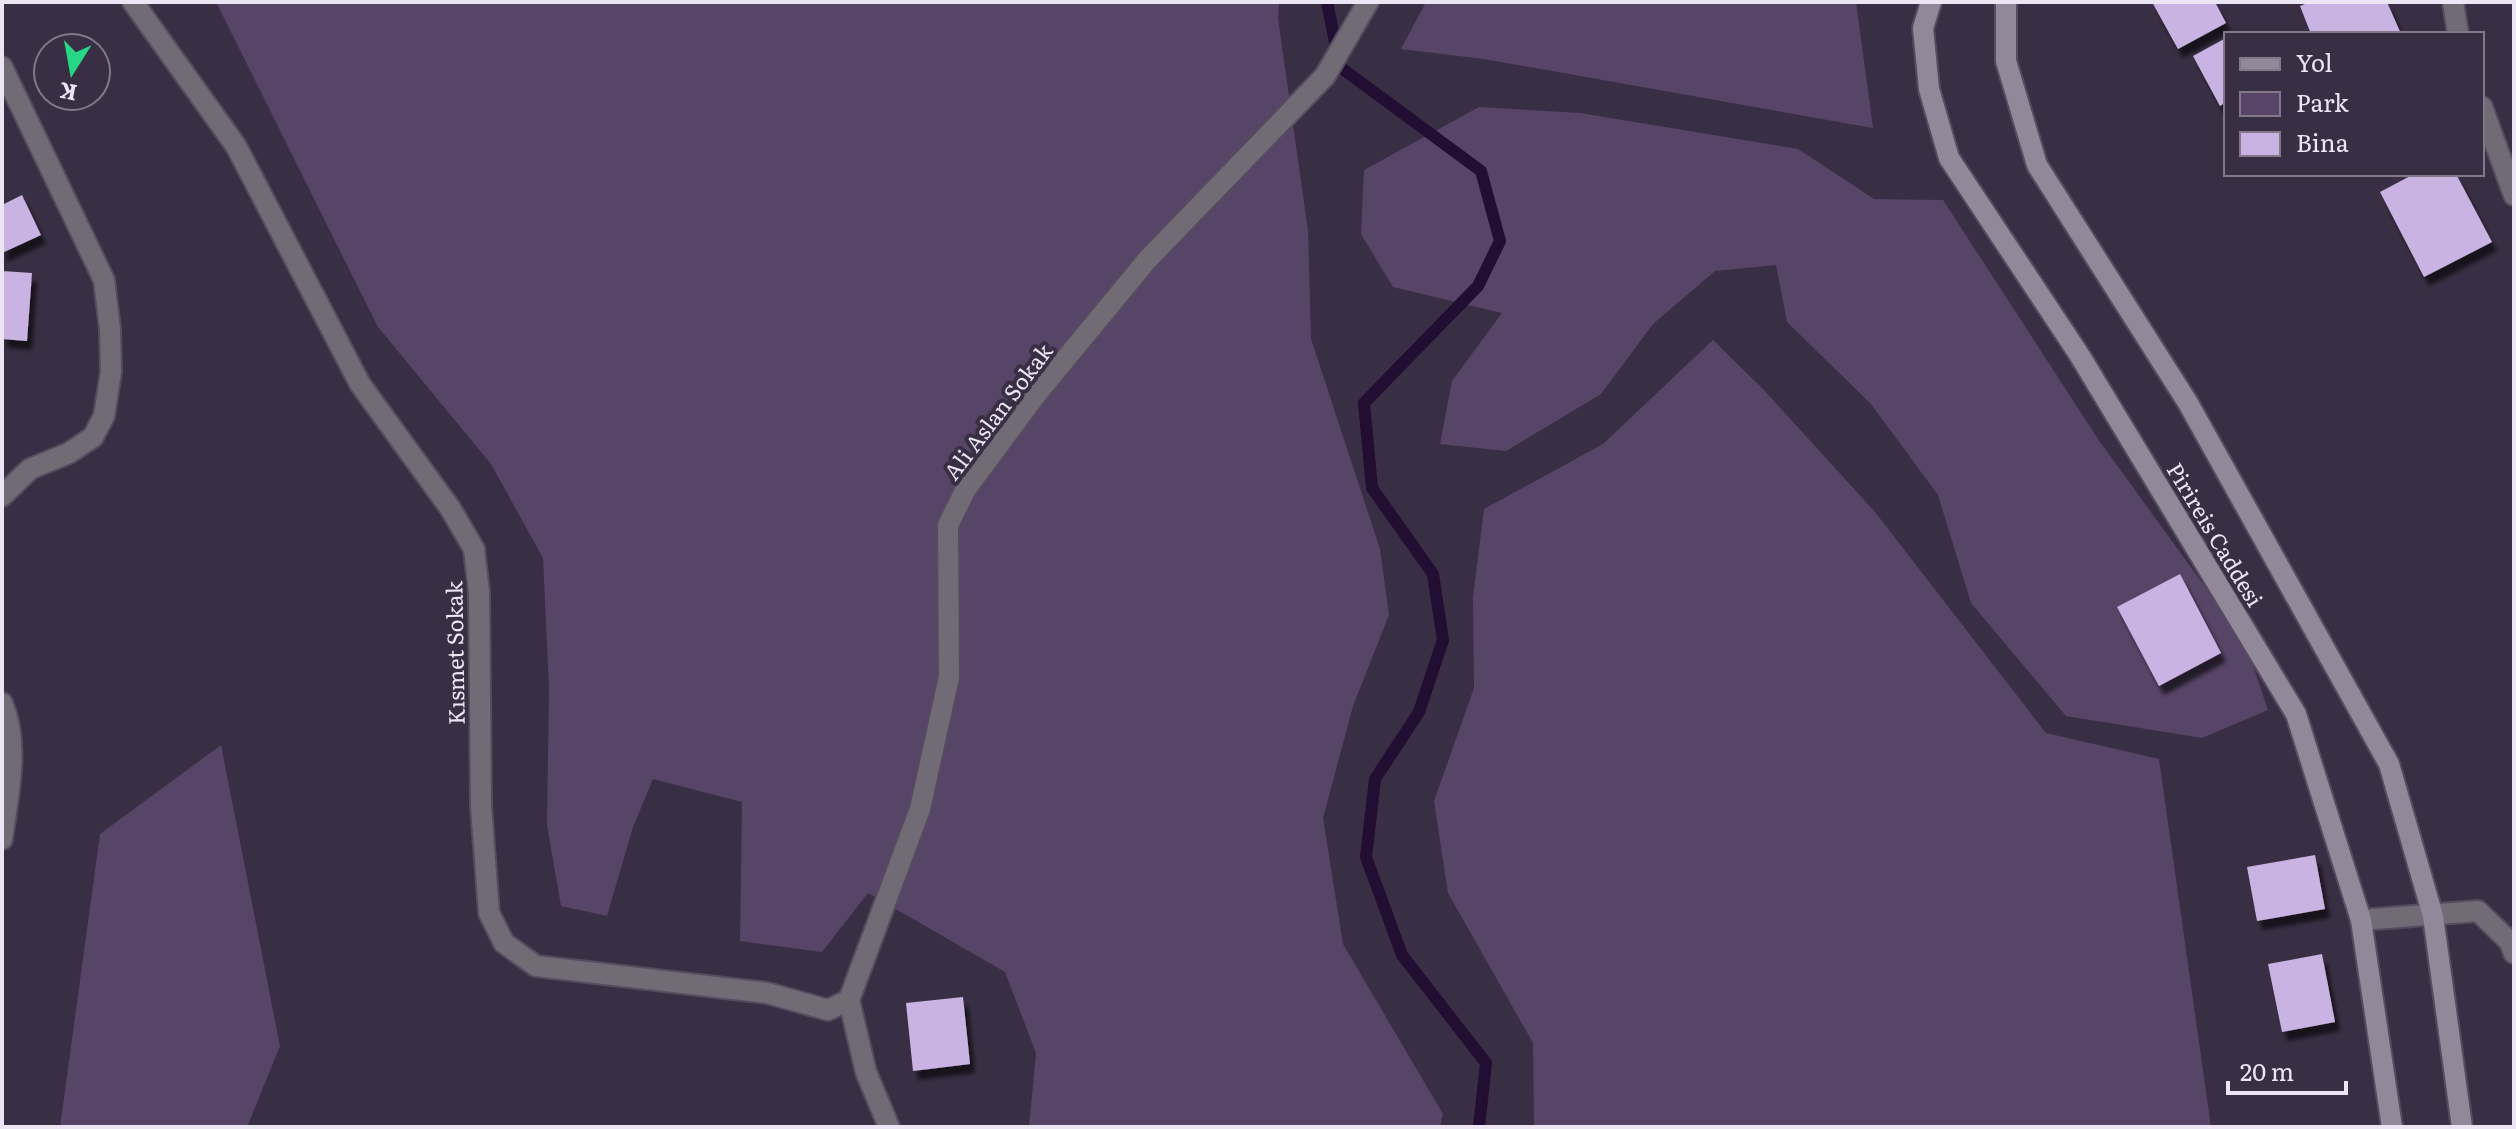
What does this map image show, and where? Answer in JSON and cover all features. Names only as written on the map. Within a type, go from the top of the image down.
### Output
[{"type":"main road","name":"Pirireis Caddesi","points":[[1931,2],[1923,28],[1929,89],[1949,158],[2080,356],[2296,714],[2361,920],[2392,1127]]},
{"type":"main road","name":"Pirireis Caddesi","points":[[2006,2],[2006,61],[2037,165],[2188,403],[2389,764],[2433,916],[2462,1127]]},
{"type":"street","name":"Kısmet Sokak","points":[[133,2],[236,146],[360,384],[450,508],[474,549],[479,592],[481,806],[489,913],[504,943],[536,966],[767,993],[828,1010],[849,1000]]},
{"type":"street","name":"Ali Aslan Sokak","points":[[849,1000],[920,809],[949,677],[948,525],[966,489],[1035,396],[1148,259],[1325,76],[1368,2]]},
{"type":"street","points":[[2453,2],[2458,32]]},
{"type":"street","points":[[2,67],[104,280],[111,372],[104,416],[93,437],[69,453],[30,469],[2,496]]},
{"type":"street","points":[[2484,112],[2514,195]]},
{"type":"street","points":[[2,703],[10,720],[10,772],[2,839]]},
{"type":"street","points":[[2361,920],[2478,911],[2510,942],[2514,953]]},
{"type":"street","points":[[849,1000],[866,1072],[889,1127]]},
{"type":"green space","points":[[216,2],[1279,2],[1278,18],[1308,231],[1311,339],[1380,549],[1389,615],[1353,706],[1323,818],[1343,944],[1443,1114],[1440,1127],[1029,1127],[1036,1053],[1005,972],[868,893],[822,952],[740,941],[742,802],[653,779],[633,827],[607,916],[561,906],[547,825],[549,688],[543,558],[491,464],[378,327]]},
{"type":"green space","points":[[1426,2],[1856,2],[1873,128],[1484,59],[1401,49]]},
{"type":"green space","points":[[1479,107],[1580,113],[1798,149],[1874,199],[1943,200],[2098,439],[2245,642],[2268,710],[2202,738],[2066,716],[1971,603],[1938,495],[1871,404],[1787,322],[1776,265],[1715,271],[1653,324],[1601,394],[1506,451],[1440,444],[1452,381],[1502,313],[1393,287],[1361,234],[1364,170]]},
{"type":"green space","points":[[1713,340],[1763,389],[1875,512],[2046,733],[2159,759],[2211,1127],[1534,1127],[1533,1043],[1448,893],[1434,801],[1474,688],[1473,597],[1484,509],[1603,444]]},
{"type":"green space","points":[[221,745],[280,1046],[247,1127],[60,1127],[100,834]]},
{"type":"building","points":[[2152,2],[2215,2],[2226,23],[2178,49]]},
{"type":"building","points":[[2310,2],[2387,2],[2400,32],[2310,32],[2300,6]]},
{"type":"building","points":[[2224,39],[2224,103],[2220,106],[2193,56]]},
{"type":"building","points":[[2410,176],[2457,176],[2492,242],[2424,277],[2380,192]]},
{"type":"building","points":[[22,195],[41,235],[2,253],[2,205]]},
{"type":"building","points":[[2,271],[32,273],[27,341],[2,339]]},
{"type":"building","points":[[2180,574],[2221,653],[2159,686],[2117,607]]},
{"type":"building","points":[[2315,855],[2325,909],[2257,921],[2247,867]]},
{"type":"building","points":[[2322,954],[2335,1022],[2282,1032],[2268,964]]},
{"type":"building","points":[[963,997],[970,1064],[913,1071],[906,1003]]},
{"type":"waterway","points":[[1327,2],[1340,67],[1481,171],[1500,241],[1478,286],[1364,403],[1372,488],[1433,574],[1443,640],[1419,712],[1375,779],[1366,857],[1402,955],[1486,1063],[1479,1127]]}]
